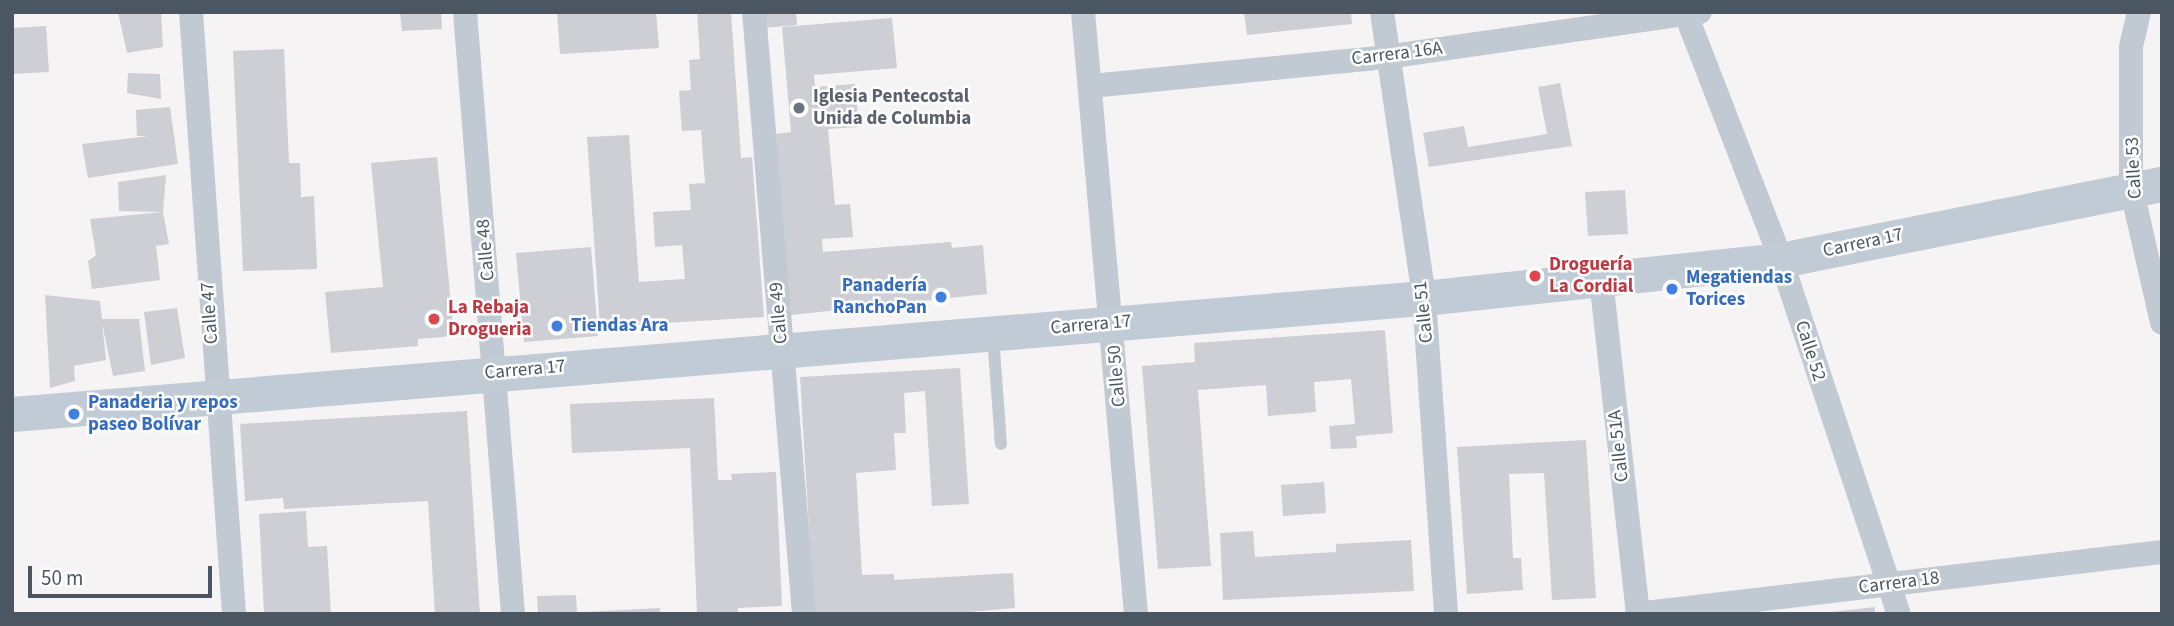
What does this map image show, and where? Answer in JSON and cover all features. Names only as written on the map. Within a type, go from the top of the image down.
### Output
[{"type":"main road","name":"Carrera 17","points":[[12,414],[782,348],[1424,298],[1781,260],[2146,185]]},
{"type":"street","name":"Calle 47","points":[[191,12],[216,397],[234,614]]},
{"type":"street","name":"Calle 48","points":[[465,12],[496,373],[513,614]]},
{"type":"street","name":"Calle 49","points":[[754,12],[804,614]]},
{"type":"street","name":"Calle 50","points":[[1083,12],[1136,614]]},
{"type":"street","name":"Calle 51","points":[[1382,12],[1424,298],[1446,614]]},
{"type":"street","name":"Calle 53","points":[[2139,12],[2132,47],[2162,322]]},
{"type":"street","name":"Carrera 16A","points":[[1091,86],[1387,57],[1690,13]]},
{"type":"street","name":"Calle 52","points":[[1690,13],[1781,260],[1899,614]]},
{"type":"street","name":"Calle 51A","points":[[1601,279],[1638,614]]},
{"type":"street","name":"Carrera 18","points":[[1638,614],[1670,613],[2162,552]]},
{"type":"lane","points":[[992,332],[1001,444]]},
{"type":"building","points":[[118,12],[161,12],[163,47],[127,53]]},
{"type":"building","points":[[400,12],[441,12],[442,29],[402,31]]},
{"type":"building","points":[[557,12],[656,12],[659,48],[560,54]]},
{"type":"building","points":[[697,12],[731,12],[741,158],[752,157],[764,317],[600,327],[587,137],[629,135],[639,282],[685,279],[682,245],[655,247],[653,212],[691,210],[689,184],[705,183],[701,130],[682,131],[679,91],[691,90],[689,60],[700,59]]},
{"type":"building","points":[[760,12],[796,12],[797,25],[761,28]]},
{"type":"building","points":[[1244,12],[1351,12],[1352,24],[1247,35]]},
{"type":"building","points":[[892,18],[897,68],[814,75],[815,87],[855,84],[859,127],[828,129],[835,205],[850,204],[853,237],[822,239],[823,252],[951,242],[952,248],[983,245],[987,294],[791,315],[775,134],[791,132],[782,27]]},
{"type":"building","points":[[46,26],[49,72],[12,74],[12,28]]},
{"type":"building","points":[[284,49],[289,163],[300,163],[301,197],[314,196],[317,269],[243,271],[233,51]]},
{"type":"building","points":[[128,73],[160,74],[161,99],[127,93]]},
{"type":"building","points":[[1560,83],[1572,146],[1429,167],[1423,133],[1464,126],[1468,147],[1547,134],[1538,87]]},
{"type":"building","points":[[170,107],[178,164],[88,178],[82,144],[149,136],[137,136],[136,110]]},
{"type":"building","points":[[437,157],[454,336],[418,339],[418,346],[331,353],[325,292],[383,287],[371,163]]},
{"type":"building","points":[[166,175],[163,212],[119,211],[118,182]]},
{"type":"building","points":[[1625,190],[1628,234],[1588,236],[1585,192]]},
{"type":"building","points":[[163,212],[169,244],[156,246],[160,280],[92,289],[88,261],[96,255],[90,219]]},
{"type":"building","points":[[591,247],[598,336],[524,342],[516,253]]},
{"type":"building","points":[[45,295],[100,301],[102,319],[139,319],[145,371],[113,376],[102,323],[106,360],[74,366],[75,381],[50,388]]},
{"type":"building","points":[[177,308],[185,358],[151,365],[144,312]]},
{"type":"building","points":[[1385,330],[1393,433],[1356,436],[1357,448],[1331,449],[1329,426],[1355,424],[1351,379],[1314,382],[1316,412],[1268,416],[1266,385],[1198,390],[1211,566],[1158,569],[1142,366],[1195,362],[1194,343]]},
{"type":"building","points":[[960,368],[969,504],[932,506],[925,391],[904,393],[906,433],[894,433],[896,470],[856,473],[862,575],[894,574],[894,580],[1013,573],[1015,608],[945,614],[814,614],[800,377]]},
{"type":"building","points":[[714,398],[718,480],[732,480],[731,474],[776,472],[782,606],[738,608],[738,614],[697,614],[690,448],[572,453],[570,404]]},
{"type":"building","points":[[467,411],[480,614],[435,614],[428,501],[284,509],[283,498],[245,501],[240,424]]},
{"type":"building","points":[[1586,440],[1596,598],[1552,600],[1544,473],[1509,474],[1513,558],[1521,558],[1523,590],[1467,594],[1457,447]]},
{"type":"building","points":[[1324,482],[1326,513],[1283,516],[1281,485]]},
{"type":"building","points":[[306,511],[308,547],[327,546],[331,614],[264,614],[259,514]]},
{"type":"building","points":[[1253,531],[1255,557],[1336,552],[1336,544],[1411,540],[1414,591],[1223,600],[1220,533]]},
{"type":"building","points":[[576,595],[577,614],[538,614],[537,596]]},
{"type":"building","points":[[1875,607],[1875,614],[1831,614],[1831,612]]},
{"type":"building","points":[[660,608],[660,614],[583,614],[583,612]]},
{"type":"place","name":"Iglesia Pentecostal Unida de Columbia","points":[[799,108]]},
{"type":"place","name":"Droguería La Cordial","points":[[1535,276]]},
{"type":"place","name":"Megatiendas Torices","points":[[1672,289]]},
{"type":"place","name":"Panadería RanchoPan","points":[[941,297]]},
{"type":"place","name":"La Rebaja Drogueria","points":[[434,319]]},
{"type":"place","name":"Tiendas Ara","points":[[557,326]]},
{"type":"place","name":"Panaderia y repos paseo Bolívar","points":[[74,414]]}]
